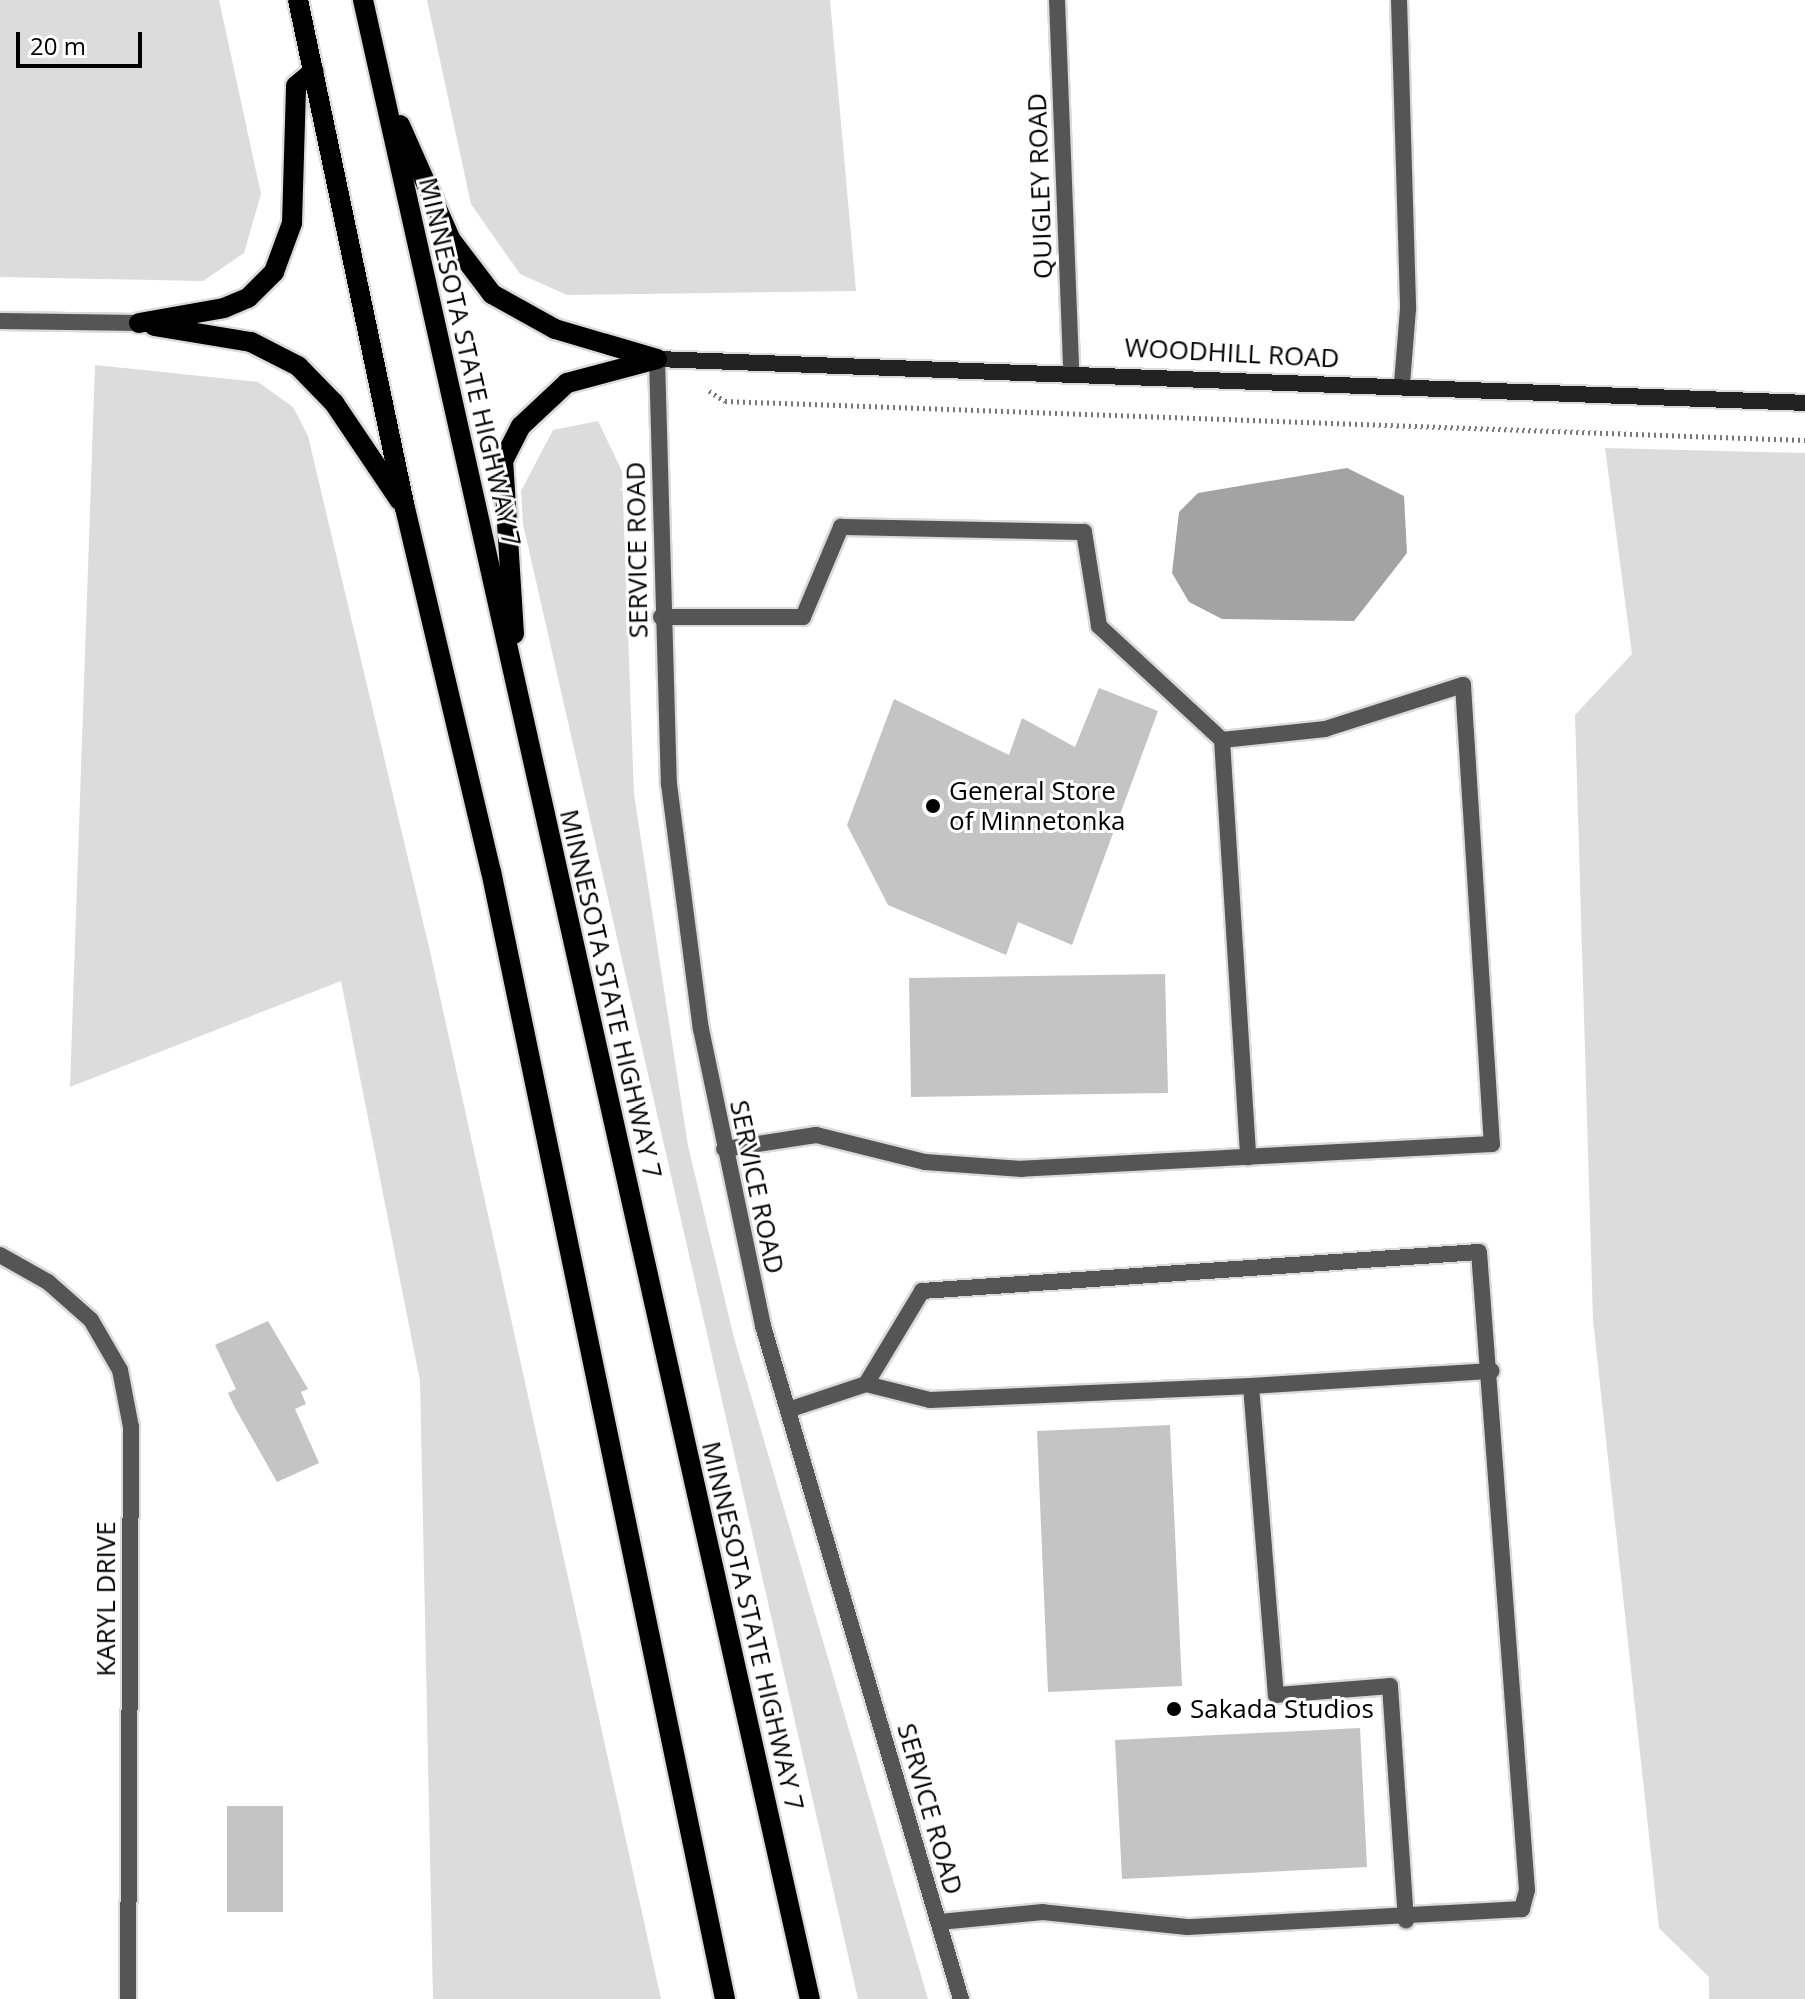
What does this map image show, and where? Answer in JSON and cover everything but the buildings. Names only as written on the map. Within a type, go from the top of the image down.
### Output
[{"type":"main road","points":[[298,0],[405,508],[491,871],[725,1999]]},
{"type":"main road","name":"MINNESOTA STATE HIGHWAY 7","points":[[363,0],[810,1999]]},
{"type":"main road","points":[[139,323],[224,308],[248,298],[274,272],[292,223],[296,86],[314,71]]},
{"type":"main road","points":[[382,85],[451,240],[492,294],[555,329],[657,359]]},
{"type":"main road","points":[[139,323],[251,342],[298,366],[334,403],[405,508]]},
{"type":"main road","points":[[518,698],[503,461],[521,426],[567,383],[657,359]]},
{"type":"street","name":"QUIGLEY ROAD","points":[[1057,0],[1071,369]]},
{"type":"street","points":[[1399,0],[1408,309],[1402,384]]},
{"type":"street","points":[[0,321],[139,323]]},
{"type":"street","name":"WOODHILL ROAD","points":[[657,359],[1071,369],[1805,403]]},
{"type":"street","name":"SERVICE ROAD","points":[[657,359],[661,617],[684,915],[724,1149],[788,1410],[961,1999]]},
{"type":"street","points":[[661,617],[803,617],[841,527],[1084,532],[1099,626],[1222,740],[1248,1157]]},
{"type":"street","points":[[724,1149],[816,1135],[925,1162],[1022,1169],[1492,1144],[1463,685],[1325,729],[1222,740]]},
{"type":"street","points":[[866,1384],[922,1291],[1479,1252],[1492,1371],[1527,1890],[1522,1909],[1510,1913],[1406,1920],[1187,1927],[1043,1912],[939,1922]]},
{"type":"street","name":"KARYL DRIVE","points":[[0,1255],[48,1282],[91,1320],[120,1370],[131,1427],[128,1999]]},
{"type":"street","points":[[788,1410],[866,1384],[930,1400],[1251,1386],[1492,1371]]},
{"type":"street","points":[[1251,1386],[1276,1695],[1390,1686],[1406,1920]]},
{"type":"path","points":[[657,359],[725,401],[1805,440]]},
{"type":"shaded area","points":[[0,0],[219,0],[261,194],[244,253],[203,281],[0,277]]},
{"type":"shaded area","points":[[427,0],[830,0],[856,291],[567,295],[520,274],[471,204]]},
{"type":"shaded area","points":[[95,365],[258,382],[293,407],[308,436],[429,947],[661,1999],[433,1999],[420,1381],[341,981],[70,1087]]},
{"type":"shaded area","points":[[598,421],[622,471],[634,794],[688,1146],[734,1338],[928,1999],[858,1999],[523,524],[521,491],[553,430]]},
{"type":"shaded area","points":[[1605,448],[1805,453],[1805,1999],[1709,1999],[1709,1977],[1659,1928],[1593,1320],[1575,715],[1632,654]]},
{"type":"shaded area","points":[[1347,468],[1404,496],[1407,553],[1354,621],[1222,619],[1189,602],[1172,573],[1179,512],[1198,493]]},
{"type":"place","name":"General Store of Minnetonka","points":[[933,806]]},
{"type":"place","name":"Sakada Studios","points":[[1174,1709]]}]
